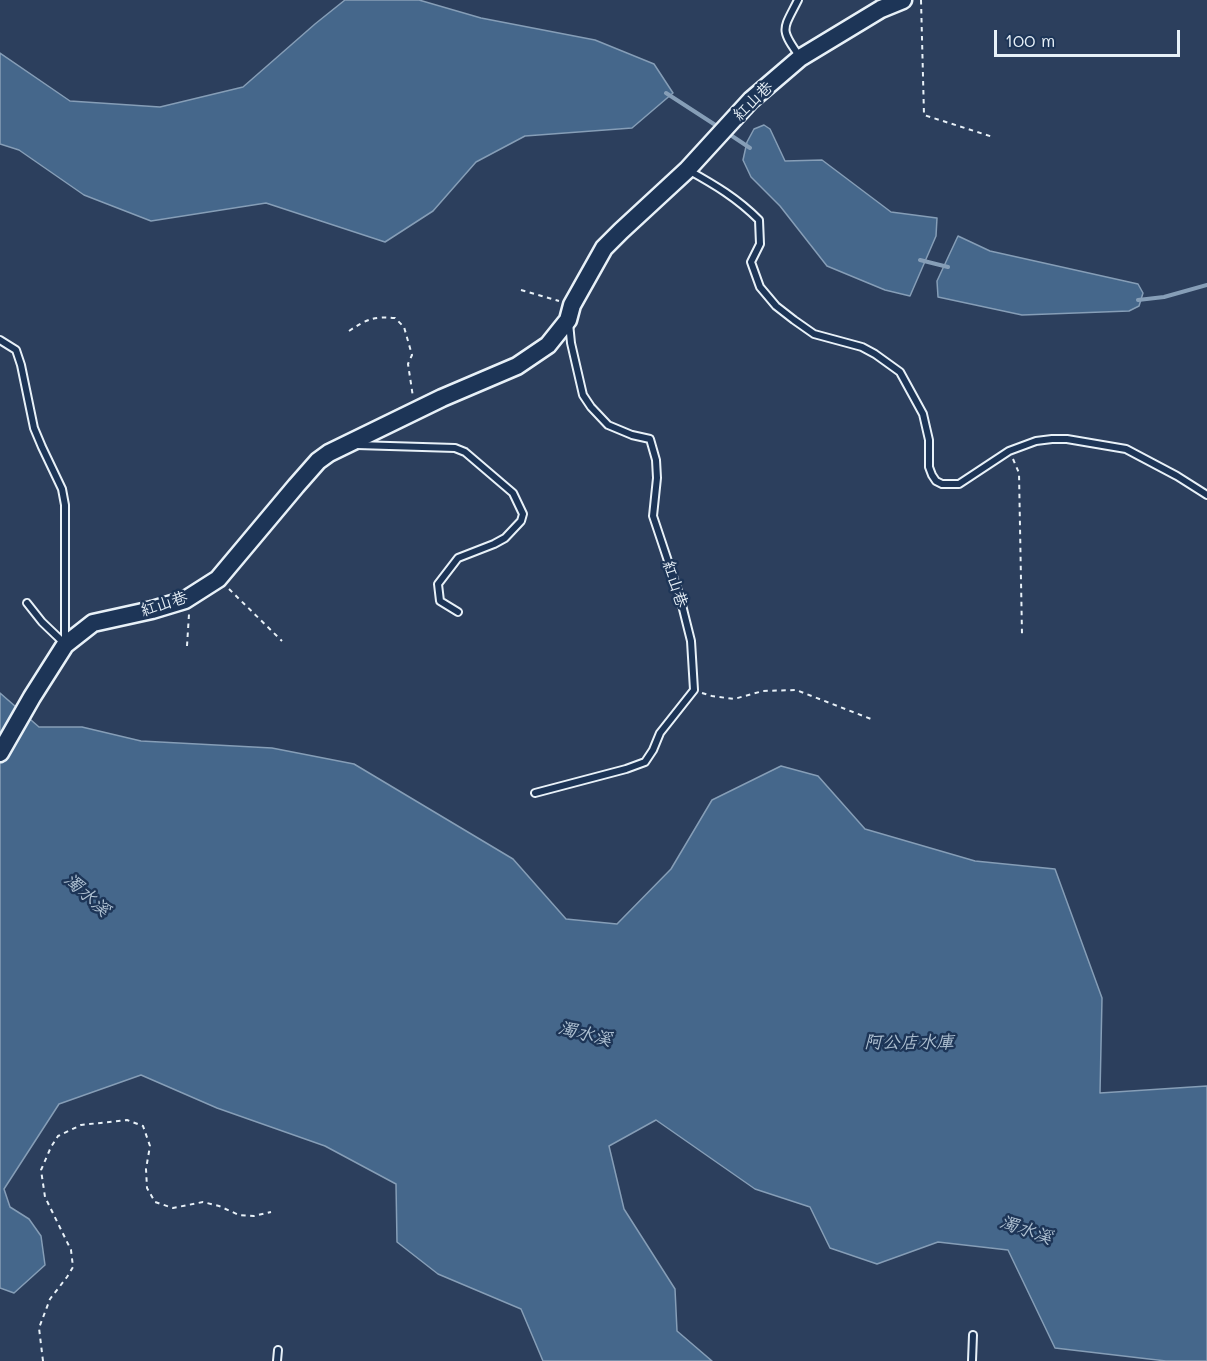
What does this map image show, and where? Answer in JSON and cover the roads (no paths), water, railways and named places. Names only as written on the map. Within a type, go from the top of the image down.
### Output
[{"type":"street","name":"紅山巷","points":[[0,753],[65,645],[93,623],[185,600],[218,579],[318,461],[329,453],[415,411],[517,366],[548,345],[570,313],[604,248],[687,170],[751,100],[800,58],[881,9],[903,0]]},
{"type":"lane","points":[[798,0],[786,20],[784,29],[788,41],[800,58]]},
{"type":"lane","points":[[687,170],[728,193],[759,220],[760,244],[750,262],[760,287],[776,306],[814,334],[862,347],[900,372],[923,414],[929,440],[929,467],[936,481],[942,484],[959,484],[1009,451],[1036,441],[1067,439],[1126,449],[1207,495]]},
{"type":"lane","name":"紅山巷","points":[[535,793],[645,762],[660,733],[694,690],[691,641],[680,597],[652,516],[657,478],[656,460],[650,439],[632,435],[608,425],[583,395],[571,343],[570,313]]},
{"type":"lane","points":[[0,340],[16,350],[34,428],[62,489],[65,505],[65,645]]},
{"type":"lane","points":[[348,444],[455,448],[465,452],[513,493],[523,514],[521,521],[505,538],[458,558],[438,584],[440,601],[458,612]]},
{"type":"lane","points":[[27,603],[65,645]]},
{"type":"lane","points":[[972,1361],[973,1335]]},
{"type":"lane","points":[[277,1361],[278,1350]]},
{"type":"water","points":[[345,0],[419,0],[481,18],[595,40],[654,64],[673,93],[632,128],[525,136],[476,162],[433,211],[385,242],[266,203],[151,221],[84,195],[19,150],[0,144],[0,53],[70,101],[160,107],[243,87]]},
{"type":"water","points":[[764,125],[770,129],[785,161],[822,160],[891,212],[937,218],[936,236],[910,296],[885,290],[827,266],[780,206],[751,177],[743,160],[747,142],[754,129]]},
{"type":"water","points":[[958,236],[990,251],[1138,284],[1143,293],[1139,306],[1129,311],[1022,315],[938,297],[937,281]]},
{"type":"water","name":"阿公店水庫","points":[[0,693],[39,727],[82,727],[141,741],[272,748],[354,764],[513,859],[566,919],[617,924],[671,869],[712,800],[781,766],[818,776],[865,829],[975,861],[1055,869],[1102,998],[1100,1093],[1207,1086],[1207,1361],[1166,1361],[1055,1348],[1008,1250],[938,1242],[877,1264],[830,1248],[810,1207],[755,1189],[656,1120],[609,1146],[624,1209],[675,1289],[677,1331],[712,1361],[543,1361],[521,1309],[438,1274],[397,1242],[396,1184],[325,1146],[217,1108],[141,1075],[59,1104],[4,1189],[10,1207],[29,1219],[41,1236],[45,1265],[14,1293],[0,1288]]},
{"type":"waterway","points":[[666,93],[720,128]]},
{"type":"waterway","points":[[726,132],[750,148]]},
{"type":"waterway","points":[[920,260],[948,267]]},
{"type":"waterway","points":[[1138,300],[1164,297],[1207,285]]},
{"type":"water label","name":"濁水溪","points":[[87,895]]},
{"type":"water label","name":"濁水溪","points":[[585,1034]]},
{"type":"water label","name":"濁水溪","points":[[1026,1230]]}]
